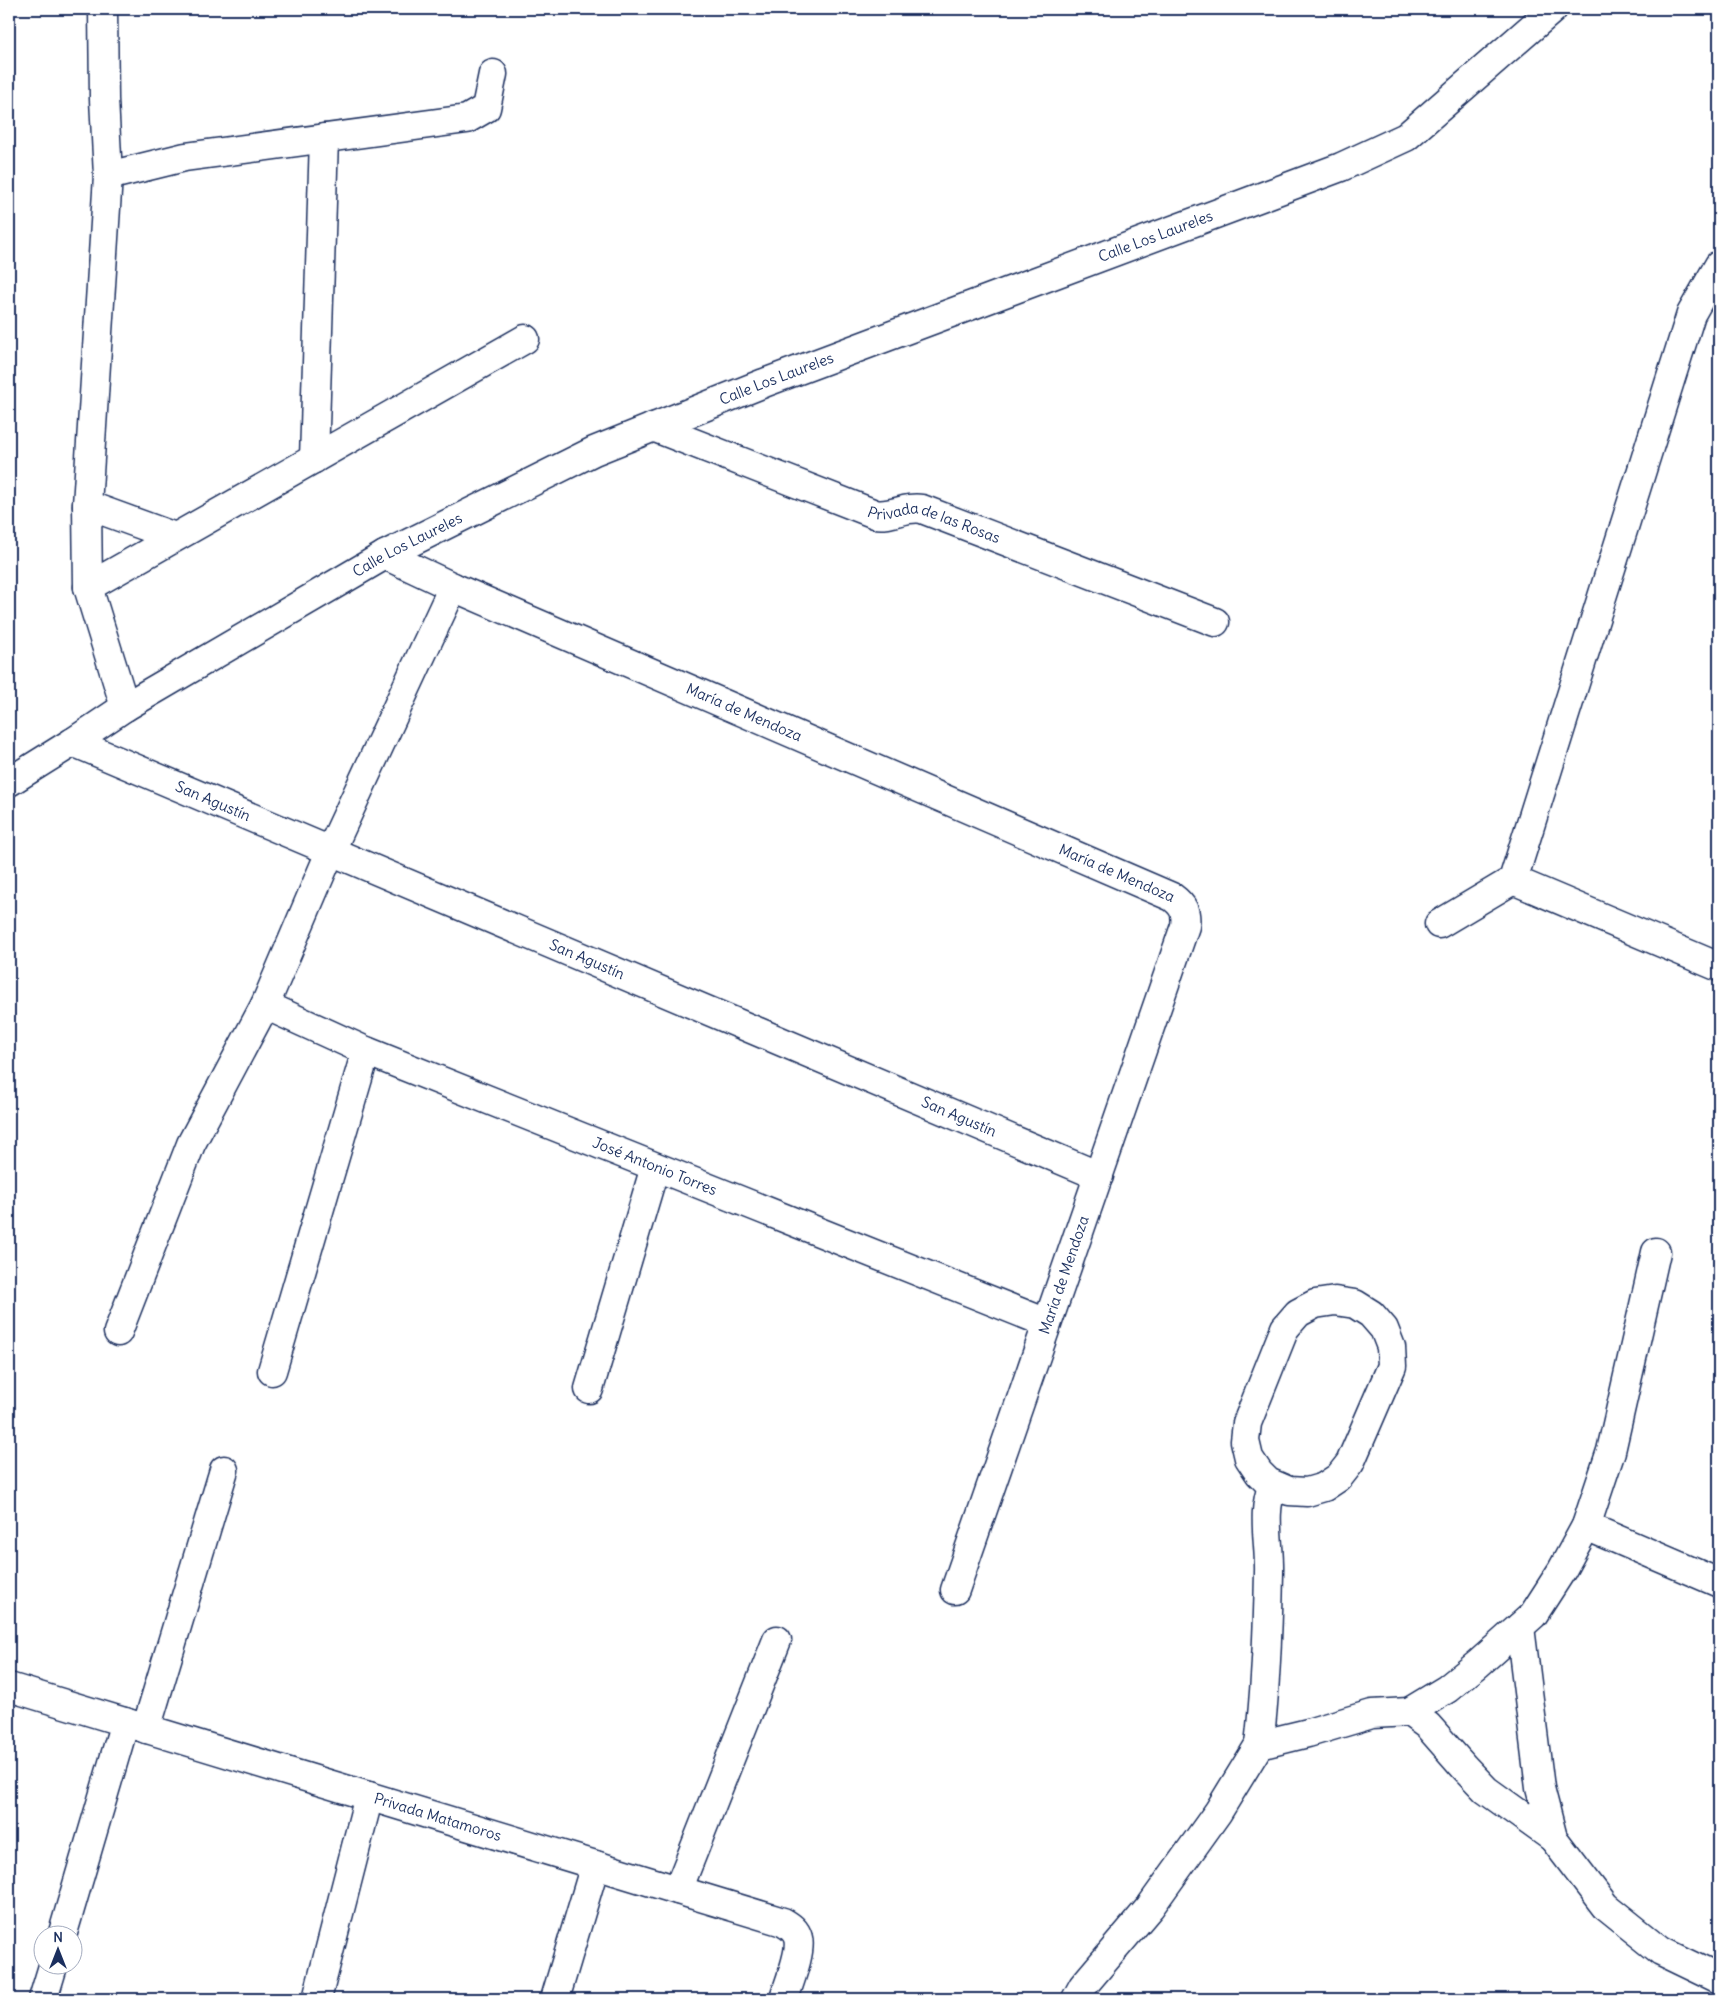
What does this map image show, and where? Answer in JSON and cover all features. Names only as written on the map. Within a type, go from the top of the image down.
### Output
[{"type":"street","points":[[103,9],[104,99],[108,176],[87,505],[88,587],[124,707]]},
{"type":"street","name":"Calle Los Laureles","points":[[9,782],[124,707],[385,555],[594,451],[764,383],[1341,167],[1406,137],[1553,9]]},
{"type":"street","points":[[108,176],[184,157],[467,119],[486,108],[492,74]]},
{"type":"street","points":[[314,459],[324,138]]},
{"type":"street","points":[[1438,924],[1513,880],[1692,314],[1719,265]]},
{"type":"street","points":[[88,587],[525,339]]},
{"type":"street","name":"Privada de las Rosas","points":[[653,427],[875,514],[885,516],[912,507],[922,509],[1215,622]]},
{"type":"street","points":[[87,505],[175,537]]},
{"type":"street","name":"María de Mendoza","points":[[385,555],[453,587],[1163,893],[1181,904],[1186,914],[1185,926],[956,1590]]},
{"type":"street","points":[[118,1332],[191,1144],[265,1005],[332,850],[453,587]]},
{"type":"street","name":"San Agustín","points":[[73,742],[1099,1176]]},
{"type":"street","points":[[1513,880],[1719,967]]},
{"type":"street","name":"José Antonio Torres","points":[[265,1005],[366,1051],[1047,1323]]},
{"type":"street","points":[[272,1371],[366,1051]]},
{"type":"street","points":[[589,1389],[655,1166]]},
{"type":"street","points":[[1258,1745],[1308,1733],[1372,1714],[1408,1712],[1446,1688],[1478,1664],[1534,1615],[1586,1526],[1611,1451],[1656,1252]]},
{"type":"street","points":[[1335,1301],[1355,1304],[1371,1314],[1384,1329],[1391,1347],[1392,1366],[1350,1463],[1339,1477],[1324,1487],[1307,1492],[1288,1491],[1273,1485],[1258,1473],[1249,1458],[1245,1441],[1247,1423],[1286,1328],[1298,1313],[1316,1304],[1335,1301]]},
{"type":"street","points":[[66,1926],[224,1470]]},
{"type":"street","points":[[1076,1999],[1083,1986],[1150,1907],[1207,1828],[1258,1745],[1265,1694],[1268,1632],[1270,1560],[1268,1497],[1273,1485]]},
{"type":"street","points":[[1586,1526],[1719,1583]]},
{"type":"street","points":[[1520,1627],[1540,1788],[1553,1838]]},
{"type":"street","points":[[678,1890],[777,1640]]},
{"type":"street","name":"Privada Matamoros","points":[[9,1688],[783,1922],[793,1928],[799,1939],[798,1951],[784,1999]]},
{"type":"street","points":[[1408,1712],[1428,1726],[1486,1790],[1553,1838],[1605,1906],[1661,1950],[1719,1979]]},
{"type":"street","points":[[317,1999],[369,1796]]},
{"type":"street","points":[[555,1999],[595,1865]]},
{"type":"street","points":[[43,1999],[50,1976]]}]
